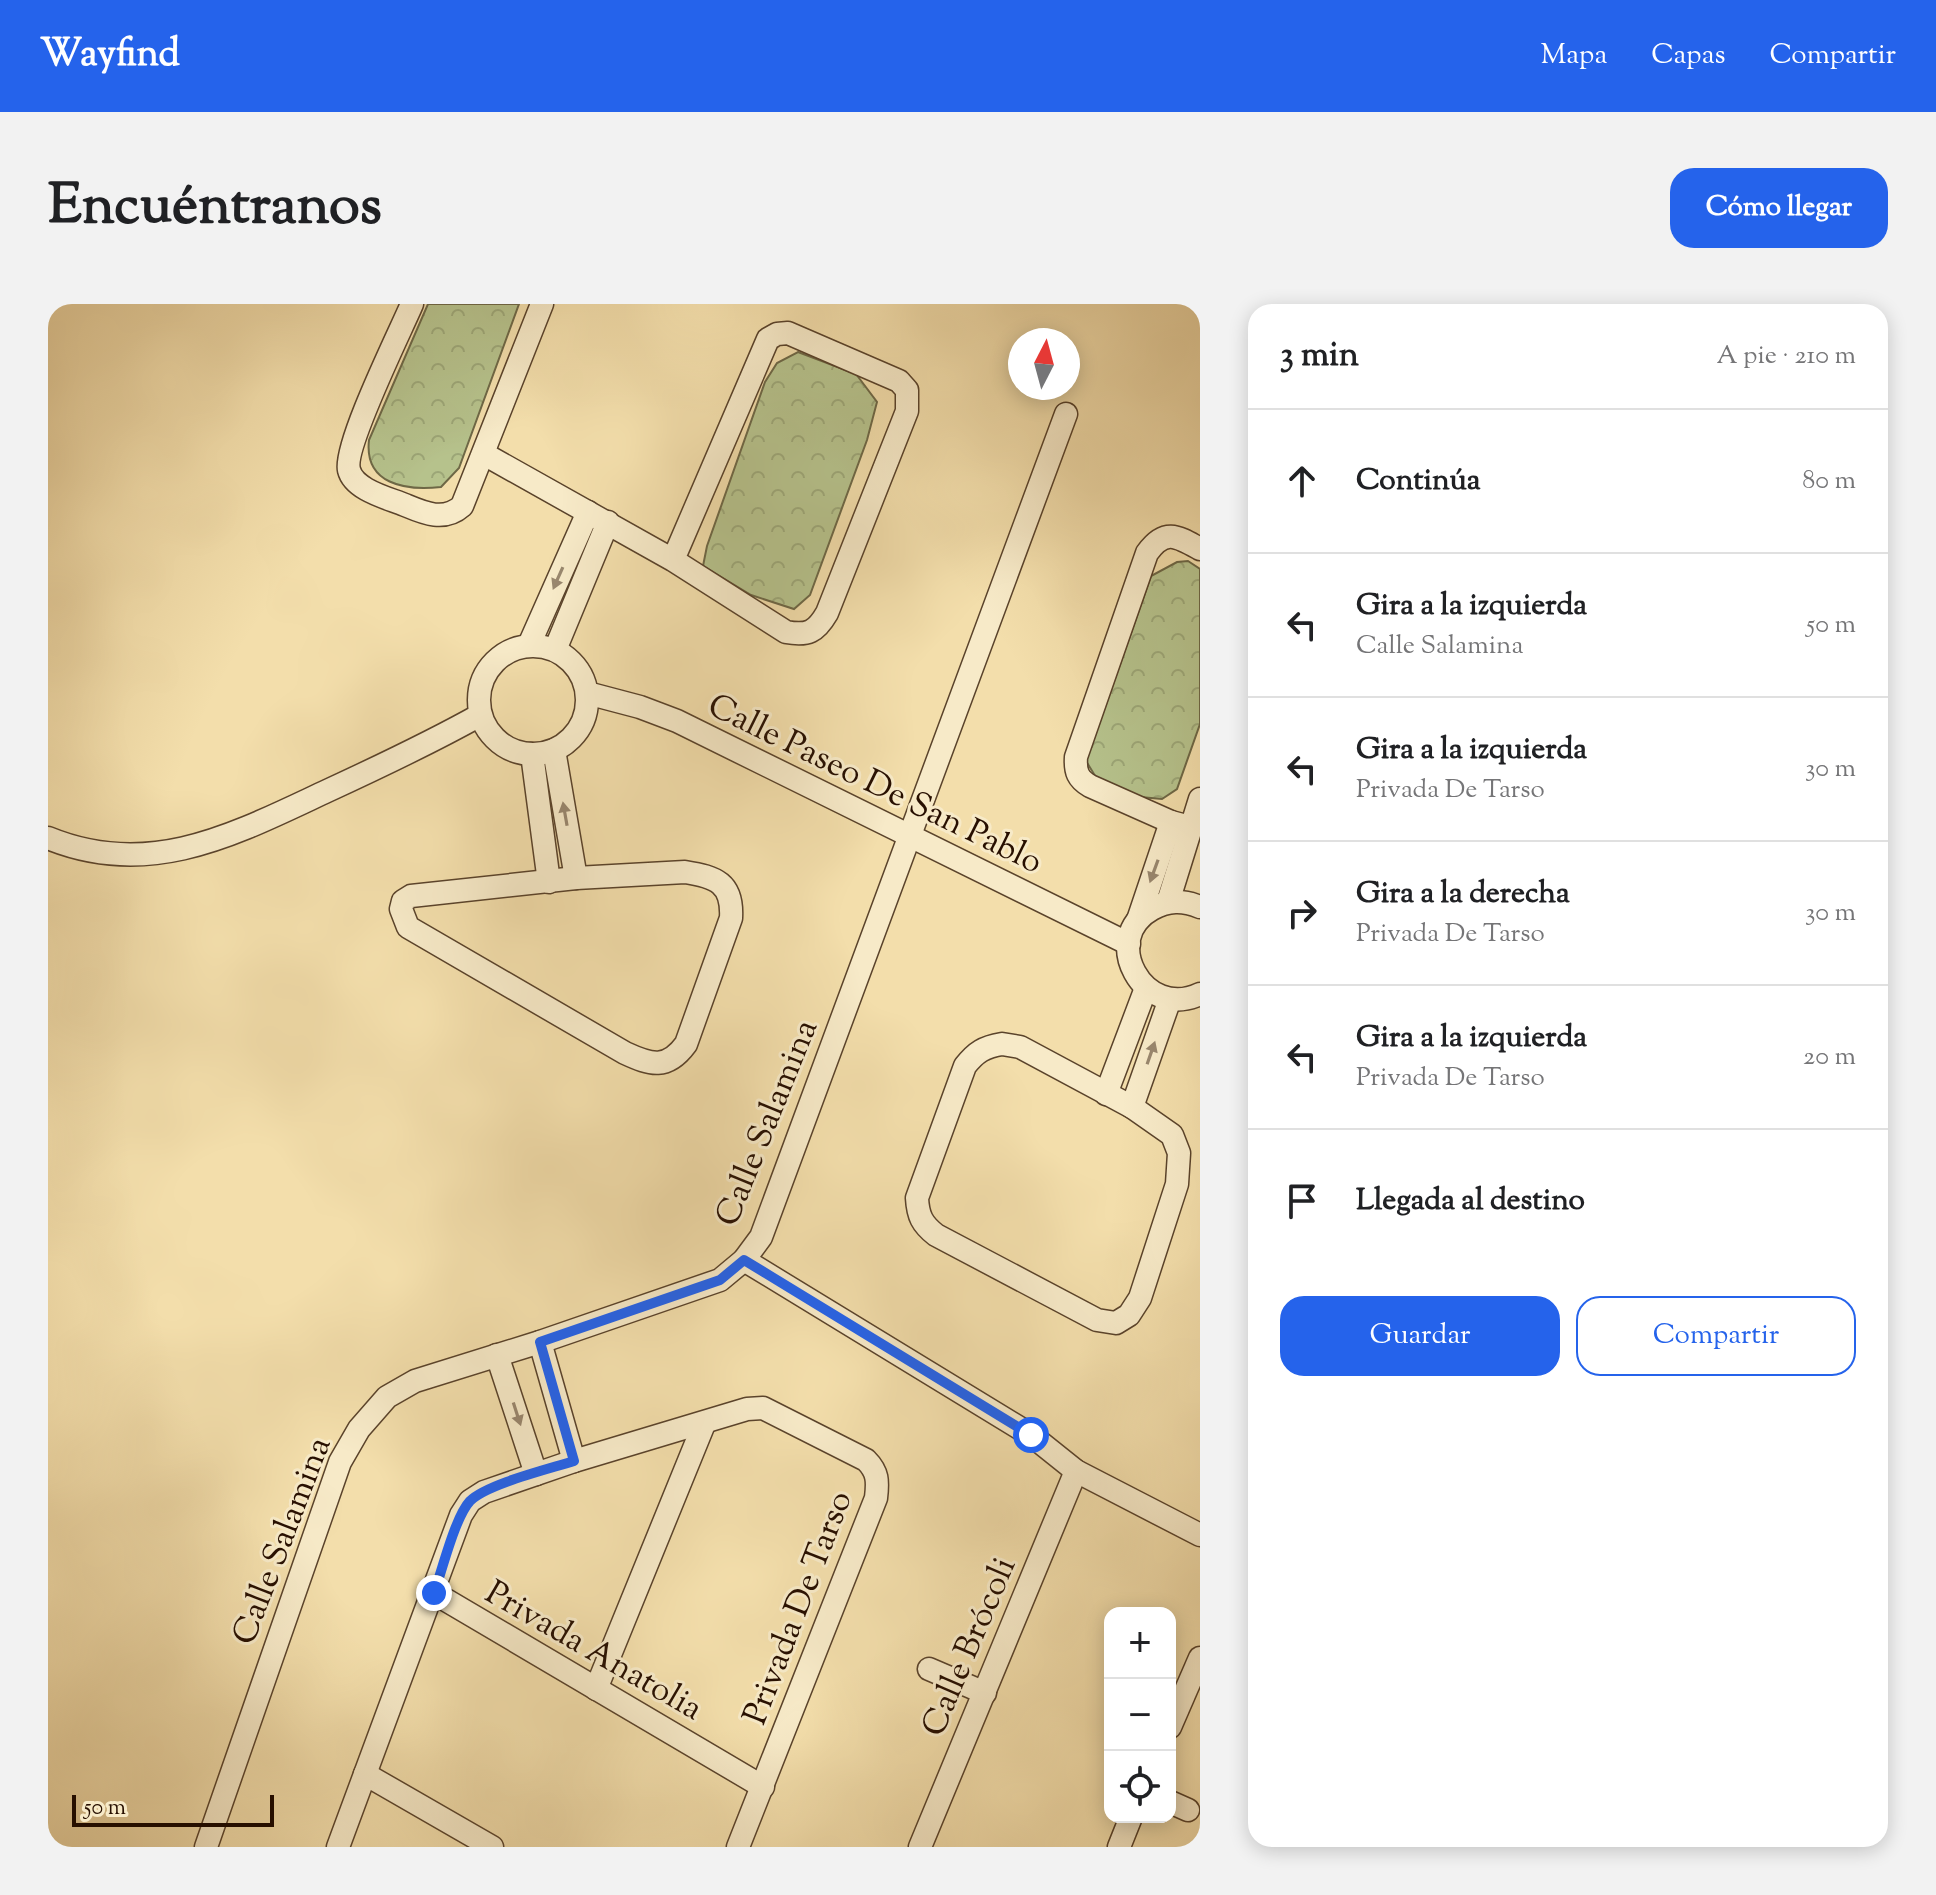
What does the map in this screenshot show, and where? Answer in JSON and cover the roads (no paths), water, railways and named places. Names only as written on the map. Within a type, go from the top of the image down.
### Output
[{"type":"street","points":[[412,304],[353,442],[349,470],[354,480],[367,488],[421,512],[445,515],[462,506],[542,304]]},
{"type":"street","points":[[484,454],[673,560],[786,632],[805,635],[818,628],[827,613],[907,411],[907,390],[899,381],[788,333],[768,339],[673,560]]},
{"type":"street","name":"Calle Salamina","points":[[206,1847],[340,1462],[359,1429],[387,1397],[415,1381],[720,1280],[744,1260],[761,1237],[1066,414]]},
{"type":"street","points":[[529,645],[598,517]]},
{"type":"street","points":[[555,650],[598,517]]},
{"type":"street","points":[[1180,825],[1081,780],[1075,769],[1076,757],[1147,553],[1156,541],[1167,536],[1179,537],[1200,549]]},
{"type":"street","points":[[529,645],[555,650],[576,668],[587,693],[586,711],[580,727],[569,741],[543,752],[517,752],[502,745],[490,734],[480,715],[479,687],[497,657],[512,649],[529,645]]},
{"type":"street","name":"Calle Paseo De San Pablo","points":[[587,693],[677,721],[1129,944]]},
{"type":"street","points":[[48,838],[72,848],[110,856],[147,856],[190,848],[248,828],[423,747],[480,715]]},
{"type":"street","points":[[543,752],[576,878]]},
{"type":"street","points":[[543,752],[549,882]]},
{"type":"street","points":[[1200,799],[1180,825],[1129,944],[1135,976],[1146,988],[1170,999],[1192,998],[1200,994]]},
{"type":"street","points":[[1168,902],[1180,825]]},
{"type":"street","points":[[685,872],[708,876],[725,887],[732,903],[731,918],[686,1044],[677,1056],[663,1063],[644,1061],[625,1053],[408,927],[403,919],[403,901],[411,896],[576,878],[685,872]]},
{"type":"street","points":[[1138,920],[1168,902],[1180,901],[1200,907]]},
{"type":"street","points":[[1106,1094],[1146,988]]},
{"type":"street","points":[[1132,1107],[1170,999]]},
{"type":"street","points":[[1002,1044],[1020,1047],[1132,1107],[1172,1135],[1179,1153],[1180,1167],[1140,1298],[1129,1315],[1116,1323],[1097,1320],[936,1235],[918,1215],[917,1198],[965,1066],[976,1053],[988,1046],[1002,1044]]},
{"type":"street","points":[[744,1260],[1031,1435],[1076,1471],[1200,1535]]},
{"type":"street","points":[[540,1342],[574,1461]]},
{"type":"street","points":[[497,1355],[536,1474]]},
{"type":"street","name":"Privada De Tarso","points":[[338,1847],[461,1515],[470,1501],[484,1492],[574,1461],[747,1409],[763,1408],[866,1460],[876,1470],[878,1483],[876,1498],[738,1847]]},
{"type":"street","points":[[596,1689],[704,1424]]},
{"type":"street","name":"Calle Brócoli","points":[[920,1847],[1076,1471]]},
{"type":"street","name":"Privada Anatolia","points":[[434,1593],[763,1787]]},
{"type":"street","points":[[1176,1713],[1200,1658]]},
{"type":"street","points":[[929,1669],[985,1693]]},
{"type":"street","points":[[365,1774],[492,1847]]},
{"type":"street","points":[[1119,1847],[1129,1823]]}]
